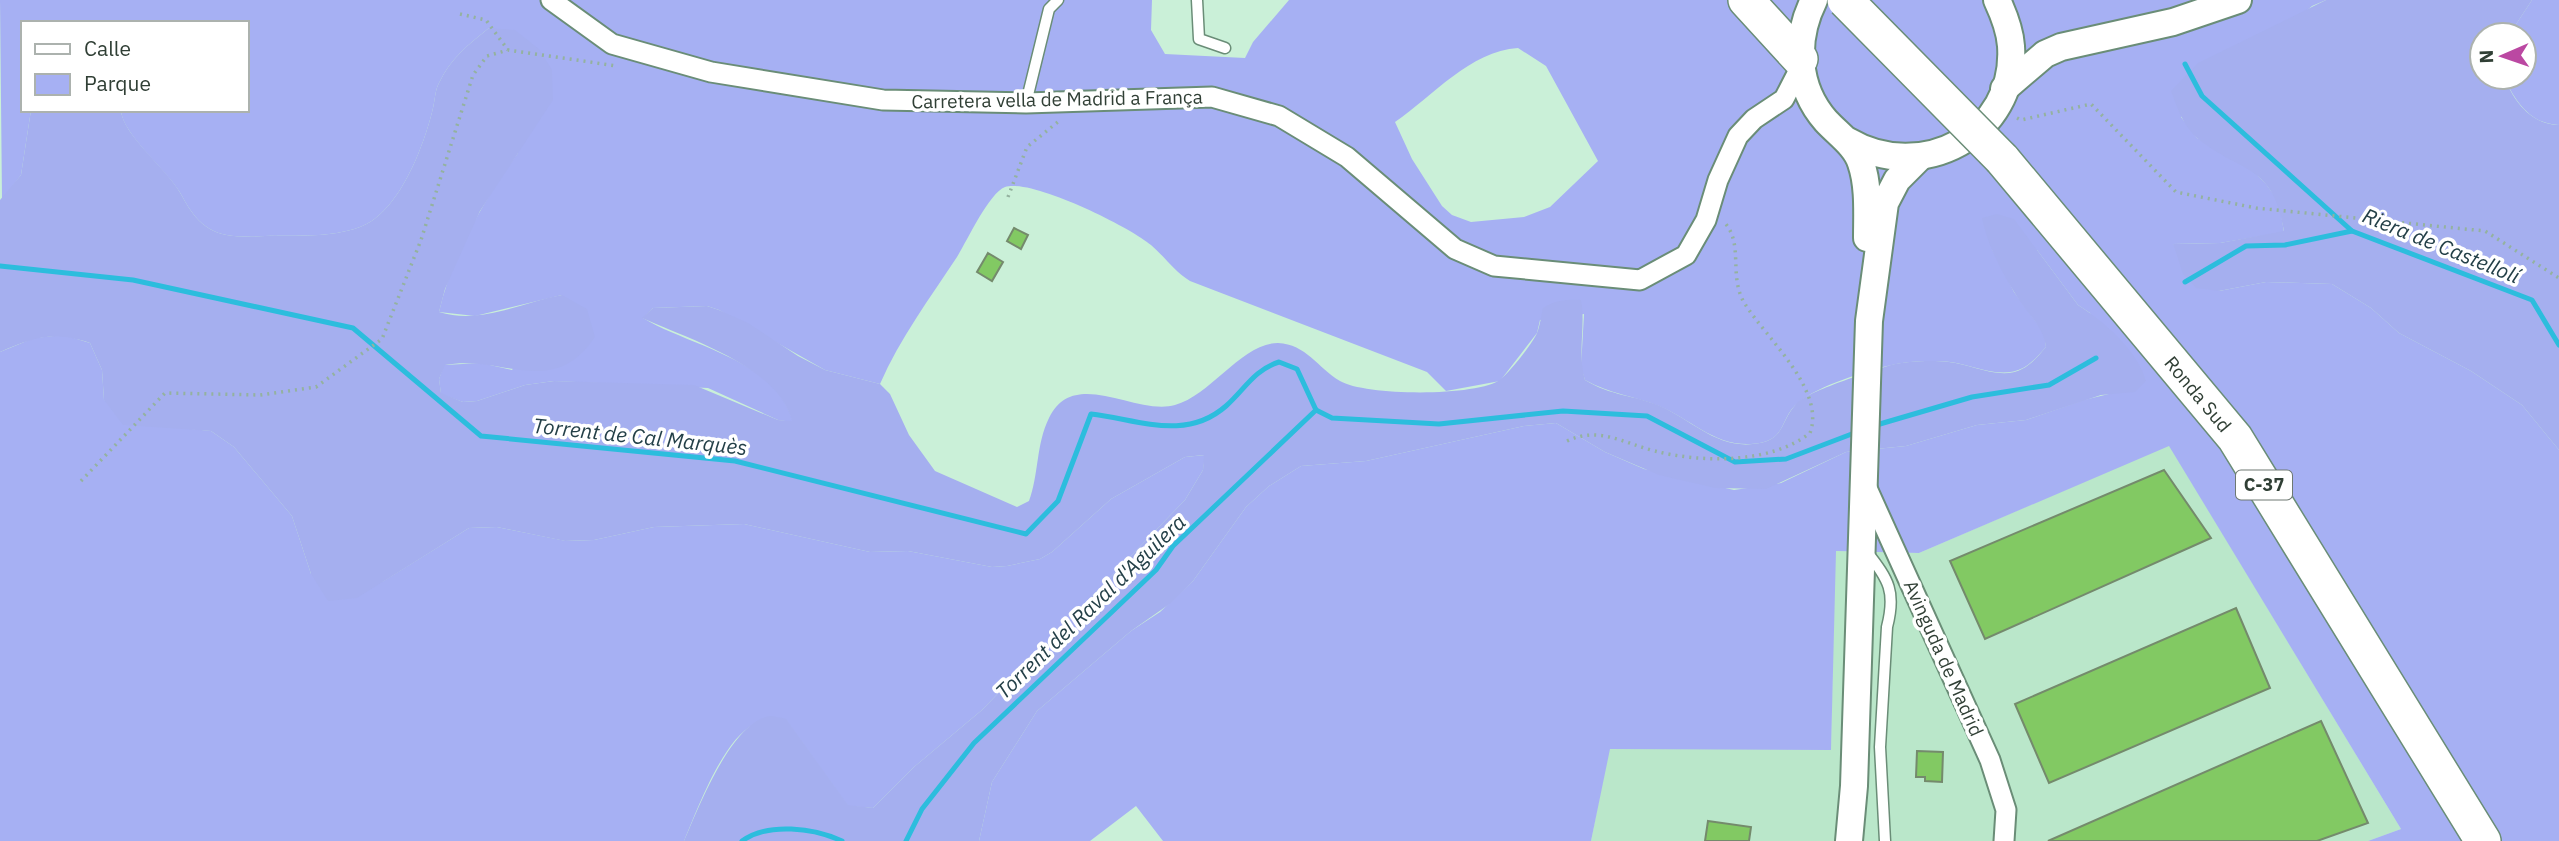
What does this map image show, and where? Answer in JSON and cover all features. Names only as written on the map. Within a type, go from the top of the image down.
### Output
[{"type":"highway","points":[[1746,0],[1800,63]]},
{"type":"highway","name":"Ronda Sud","points":[[1845,0],[2002,159],[2235,438],[2483,841]]},
{"type":"street","name":"Carretera vella de Madrid a França","points":[[551,0],[612,44],[711,72],[883,100],[1026,103],[1212,97],[1279,116],[1347,157],[1455,249],[1494,267],[1640,280],[1686,255],[1708,213],[1738,136],[1754,119],[1784,99],[1800,63]]},
{"type":"street","points":[[1814,0],[1801,36],[1800,63],[1808,92],[1822,115],[1861,160],[1870,321]]},
{"type":"street","points":[[1844,138],[1881,155],[1920,157],[1963,141],[2045,54],[2061,47],[2173,22],[2238,0]]},
{"type":"street","points":[[2002,11],[2030,38],[2061,47]]},
{"type":"street","points":[[2000,99],[2011,48],[2002,11]]},
{"type":"street","points":[[1772,109],[1804,109],[1822,115]]},
{"type":"street","points":[[1849,841],[1854,786],[1870,321],[1885,203],[1897,180],[1920,157]]},
{"type":"street","name":"Avinguda de Madrid","points":[[1863,480],[1990,760],[2006,810],[2004,841]]},
{"type":"lane","points":[[1026,103],[1049,9],[1058,0]]},
{"type":"lane","points":[[1197,0],[1199,39],[1226,48]]},
{"type":"lane","points":[[1861,544],[1890,587],[1892,608],[1886,627],[1880,747],[1885,841]]},
{"type":"path","points":[[460,13],[486,20],[508,50]]},
{"type":"path","points":[[81,481],[165,393],[260,395],[316,387],[382,338],[421,240],[474,75],[487,56],[508,50],[616,66],[629,65]]},
{"type":"path","points":[[2000,99],[2021,120],[2091,104],[2176,192],[2256,208],[2486,231],[2559,278]]},
{"type":"path","points":[[1008,197],[1027,147],[1049,126],[1062,120]]},
{"type":"path","points":[[1567,441],[1595,433],[1700,461],[1760,454],[1801,441],[1810,433],[1814,411],[1803,384],[1756,323],[1737,291],[1734,266],[1736,255],[1731,230],[1724,222],[1708,213]]},
{"type":"shaded area","points":[[2326,0],[2532,0],[2518,21],[2468,21],[2468,91],[2511,91],[2531,116],[2549,124],[2559,125],[2559,450],[2522,405],[2471,371],[2399,333],[2371,308],[2332,284],[2266,282],[2219,291],[2196,288],[2183,274],[2173,244],[2220,243],[2284,231],[2279,209],[2263,181],[2213,150],[2197,138],[2184,122],[2171,91],[2198,63]]},
{"type":"shaded area","points":[[489,28],[515,30],[539,49],[552,70],[553,100],[480,211],[445,289],[439,312],[470,316],[486,314],[562,295],[587,309],[595,337],[579,356],[562,366],[544,371],[466,363],[445,365],[439,379],[441,393],[463,402],[477,401],[525,385],[554,381],[694,385],[778,420],[792,421],[784,402],[770,385],[751,370],[707,346],[642,318],[653,308],[707,306],[748,323],[798,356],[825,370],[880,384],[890,394],[909,435],[935,471],[1017,507],[1029,501],[1042,438],[1049,418],[1060,403],[1074,396],[1106,396],[1159,407],[1175,405],[1201,391],[1252,351],[1278,343],[1288,344],[1304,352],[1332,376],[1353,386],[1396,392],[1470,389],[1489,385],[1509,371],[1535,338],[1543,308],[1566,300],[1581,300],[1585,380],[1604,389],[1660,406],[1727,442],[1753,444],[1777,435],[1791,410],[1803,398],[1891,365],[1943,361],[2005,373],[2022,369],[2032,362],[2046,347],[2038,326],[2005,277],[1987,238],[1982,218],[1997,214],[2014,219],[2078,305],[2109,328],[2128,348],[2146,381],[2135,392],[2101,395],[2026,420],[1977,425],[1906,446],[1846,452],[1766,489],[1715,488],[1659,475],[1605,452],[1556,423],[1524,426],[1366,461],[1301,466],[1269,486],[1246,507],[1193,581],[1171,603],[1131,631],[1037,711],[992,782],[979,841],[684,841],[707,789],[729,750],[756,722],[770,716],[786,719],[848,805],[873,808],[914,767],[982,710],[1185,500],[1203,470],[1204,455],[1185,457],[1111,499],[1052,552],[1040,559],[1007,566],[992,567],[908,551],[870,552],[744,524],[654,527],[594,540],[565,541],[497,527],[469,528],[357,598],[328,601],[311,574],[292,516],[234,447],[211,431],[123,425],[104,400],[102,370],[90,343],[65,337],[44,337],[0,352],[0,200],[21,175],[31,112],[121,112],[129,130],[176,186],[190,209],[206,227],[216,232],[237,236],[337,233],[360,227],[374,219],[398,193],[423,141],[443,74],[474,40]]},
{"type":"shaded area","points":[[2169,445],[2401,829],[2368,841],[1591,841],[1609,749],[1831,749],[1835,551],[1919,553]]},
{"type":"green space","points":[[0,0],[1152,0],[1151,30],[1165,54],[1245,58],[1253,42],[1289,0],[2326,0],[2312,6],[2181,117],[2197,138],[2251,169],[2266,184],[2279,202],[2284,232],[2220,243],[2173,244],[2219,291],[2266,282],[2332,284],[2371,308],[2399,333],[2471,371],[2522,405],[2559,450],[2559,841],[2368,841],[2401,829],[2169,446],[1919,553],[1836,551],[1831,750],[1610,749],[1591,841],[1163,841],[1136,806],[1090,841],[979,841],[992,782],[1037,711],[1131,631],[1160,612],[1193,581],[1246,507],[1269,486],[1301,466],[1366,461],[1524,426],[1556,423],[1605,452],[1644,469],[1734,490],[1781,483],[1846,452],[1906,446],[1977,425],[2026,420],[2117,392],[2090,313],[2078,305],[2037,250],[1992,249],[2014,292],[2044,333],[2046,347],[2026,366],[2006,373],[1936,361],[1882,367],[1844,379],[1807,396],[1792,408],[1772,439],[1751,444],[1726,441],[1671,411],[1585,380],[1581,367],[1584,314],[1540,320],[1537,333],[1500,381],[1446,391],[1427,372],[1190,281],[1151,245],[1102,216],[1036,190],[1018,186],[1005,187],[985,208],[957,257],[906,334],[880,384],[825,370],[719,310],[707,306],[653,308],[643,318],[751,369],[769,383],[784,401],[793,422],[778,420],[708,388],[554,381],[525,385],[477,401],[463,402],[441,394],[439,379],[444,365],[481,363],[512,370],[562,295],[475,316],[439,312],[461,249],[493,190],[518,153],[489,28],[461,52],[443,74],[423,141],[398,193],[374,219],[349,231],[313,235],[250,236],[216,232],[198,219],[176,186],[129,131],[123,120],[121,112],[248,112],[248,21],[21,21],[21,112],[31,112],[21,175],[2,200]],"holes":[[[1518,48],[1546,66],[1598,161],[1550,207],[1524,217],[1471,222],[1452,215],[1442,206],[1412,159],[1395,122],[1468,66],[1500,51]]]},
{"type":"green space","points":[[2532,0],[2559,0],[2559,125],[2549,124],[2532,116],[2511,91],[2538,91],[2538,21],[2518,21]]},
{"type":"green space","points":[[64,335],[90,343],[102,370],[104,400],[182,428],[211,431],[234,447],[292,516],[311,574],[382,582],[469,528],[497,527],[566,541],[594,540],[654,527],[744,524],[870,552],[908,551],[992,567],[1007,566],[1040,559],[1052,552],[1111,499],[1185,457],[1205,455],[1203,470],[1185,500],[982,710],[914,767],[873,808],[848,806],[786,720],[754,724],[731,745],[703,795],[684,841],[0,841],[0,352],[34,338]]},
{"type":"building","points":[[1014,228],[1028,235],[1021,249],[1007,241]]},
{"type":"building","points":[[988,253],[1003,262],[992,281],[977,272]]},
{"type":"building","points":[[2164,470],[2211,538],[1985,639],[1950,561]]},
{"type":"building","points":[[2236,608],[2270,688],[2049,783],[2015,704]]},
{"type":"building","points":[[2321,721],[2368,823],[2317,841],[2048,841]]},
{"type":"building","points":[[1917,751],[1943,752],[1942,782],[1925,781],[1925,777],[1916,777]]},
{"type":"building","points":[[1708,821],[1751,827],[1749,841],[1705,841]]},
{"type":"waterway","name":"Riera de Castellolí","points":[[2185,64],[2202,96],[2352,231],[2532,300],[2559,345]]},
{"type":"waterway","points":[[2185,282],[2246,246],[2285,245],[2352,231]]},
{"type":"waterway","name":"Torrent de Cal Marquès","points":[[0,266],[133,280],[353,328],[481,436],[735,461],[1026,534],[1058,501],[1091,414],[1160,425],[1194,423],[1210,417],[1226,406],[1256,375],[1279,362],[1297,369],[1316,410]]},
{"type":"waterway","points":[[1873,426],[1972,397],[2049,385],[2096,358]]},
{"type":"waterway","points":[[1316,410],[1332,418],[1439,424],[1563,411],[1647,416],[1735,462],[1786,459],[1857,432]]},
{"type":"waterway","name":"Torrent del Raval d'Aguilera","points":[[906,841],[922,809],[974,743],[1156,570],[1173,546],[1316,410]]},
{"type":"waterway","name":"Torrent del Raval d'Aguilera","points":[[742,841],[753,835],[778,829],[805,830],[842,841]]}]
